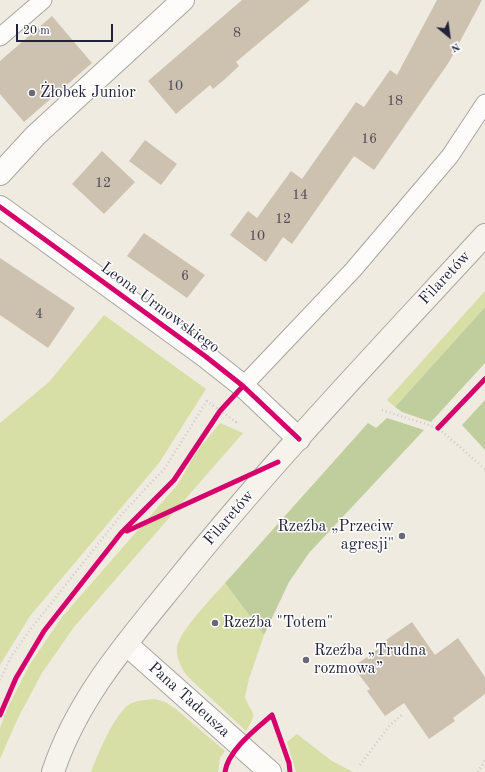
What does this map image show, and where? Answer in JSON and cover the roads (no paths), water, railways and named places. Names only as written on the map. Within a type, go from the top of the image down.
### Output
[{"type":"main road","name":"Filaretów","points":[[53,772],[61,748],[82,707],[102,675],[209,540],[350,381],[485,235]]},
{"type":"street","points":[[0,174],[36,135],[183,0]]},
{"type":"street","name":"Leona Urmowskiego","points":[[0,207],[205,356],[243,386],[299,439]]},
{"type":"street","name":"Pana Tadeusza","points":[[126,644],[270,772]]},
{"type":"lane","points":[[0,37],[43,0]]},
{"type":"lane","points":[[243,386],[353,270],[450,156],[485,103]]},
{"type":"place","name":"Żłobek Junior","points":[[32,93]]},
{"type":"place","name":"Rzeźba „Przeciw agresji\"","points":[[402,536]]},
{"type":"place","name":"Rzeźba \"Totem\"","points":[[215,623]]},
{"type":"place","name":"Rzeźba „Trudna rozmowa”","points":[[306,660]]}]
